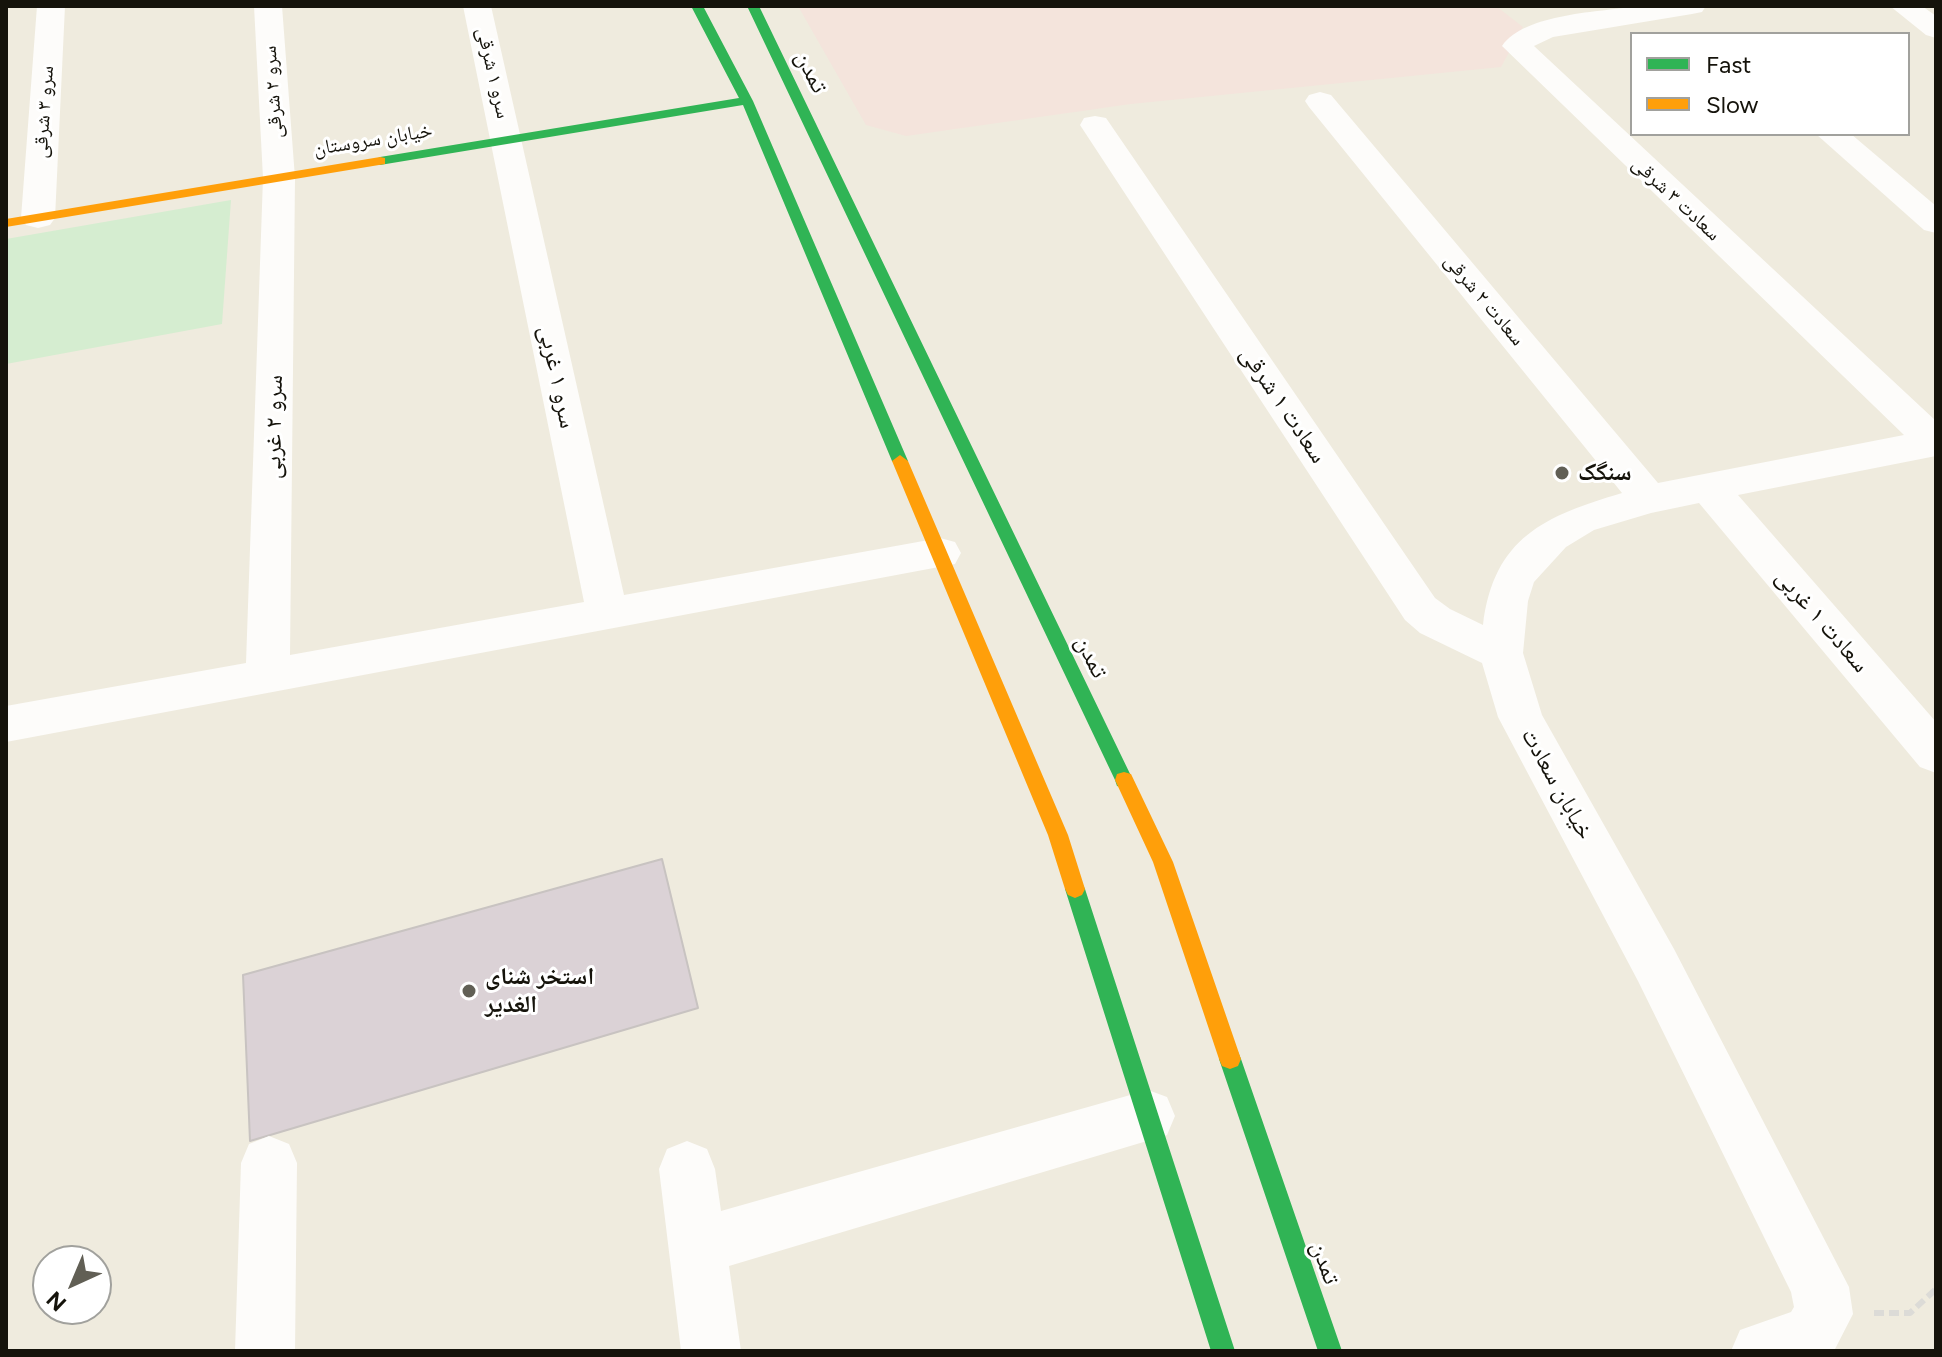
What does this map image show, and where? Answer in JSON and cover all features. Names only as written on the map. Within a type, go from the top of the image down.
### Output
[{"type":"main road","points":[[697,6],[747,101],[1058,835],[1223,1351]]},
{"type":"main road","name":"تمدن","points":[[753,6],[1163,862],[1330,1351]]},
{"type":"main road","name":"خیابان سروستان","points":[[6,223],[747,101]]},
{"type":"street","name":"سرو ۳ شرقی","points":[[38,218],[51,6]]},
{"type":"street","name":"سرو ۲ شرقی","points":[[268,6],[279,178]]},
{"type":"street","name":"سرو ۱ شرقی","points":[[477,6],[508,140]]},
{"type":"street","points":[[1904,6],[1936,29]]},
{"type":"street","name":"سعادت ۳ شرقی","points":[[1693,13],[1549,29],[1529,35],[1517,46],[1936,443]]},
{"type":"street","name":"سعادت ۲ شرقی","points":[[1320,101],[1649,499]]},
{"type":"street","name":"سعادت ۱ شرقی","points":[[1095,125],[1420,609],[1435,621],[1501,653]]},
{"type":"street","points":[[1834,136],[1936,223]]},
{"type":"street","name":"سرو ۱ غربی","points":[[508,140],[607,613]]},
{"type":"street","name":"سرو ۲ غربی","points":[[268,676],[279,178]]},
{"type":"street","name":"خیابان سعادت","points":[[1824,1314],[1820,1287],[1656,965],[1520,717],[1501,653],[1507,601],[1515,577],[1530,558],[1552,537],[1580,520],[1649,499],[1936,443]]},
{"type":"street","name":"سعادت ۱ غربی","points":[[1709,488],[1936,754]]},
{"type":"street","points":[[6,724],[940,553]]},
{"type":"street","points":[[697,1247],[1148,1116]]},
{"type":"street","points":[[265,1351],[269,1163]]},
{"type":"street","points":[[687,1169],[711,1351]]},
{"type":"street","points":[[1761,1351],[1810,1335],[1824,1314]]},
{"type":"path","points":[[1824,1314],[1910,1313],[1936,1289]]},
{"type":"shaded area","points":[[798,6],[1496,6],[1523,27],[1501,67],[1131,104],[906,136],[866,125]]},
{"type":"green space","points":[[231,200],[222,324],[6,364],[6,239]]},
{"type":"building","name":"استخر شنای الغدیر","points":[[662,859],[698,1008],[250,1141],[243,975]]},
{"type":"traffic: fast","points":[[697,6],[747,101],[900,461]]},
{"type":"traffic: fast","points":[[753,6],[1124,780]]},
{"type":"traffic: fast","points":[[380,161],[747,101]]},
{"type":"traffic: fast","points":[[1075,889],[1223,1351]]},
{"type":"traffic: fast","points":[[1230,1059],[1330,1351]]},
{"type":"traffic: slow","points":[[6,223],[380,161]]},
{"type":"traffic: slow","points":[[900,461],[1058,835],[1075,889]]},
{"type":"traffic: slow","points":[[1124,780],[1163,862],[1230,1059]]},
{"type":"place","name":"سنگک","points":[[1562,473]]},
{"type":"place","name":"استخر شنای الغدیر","points":[[469,991]]}]
